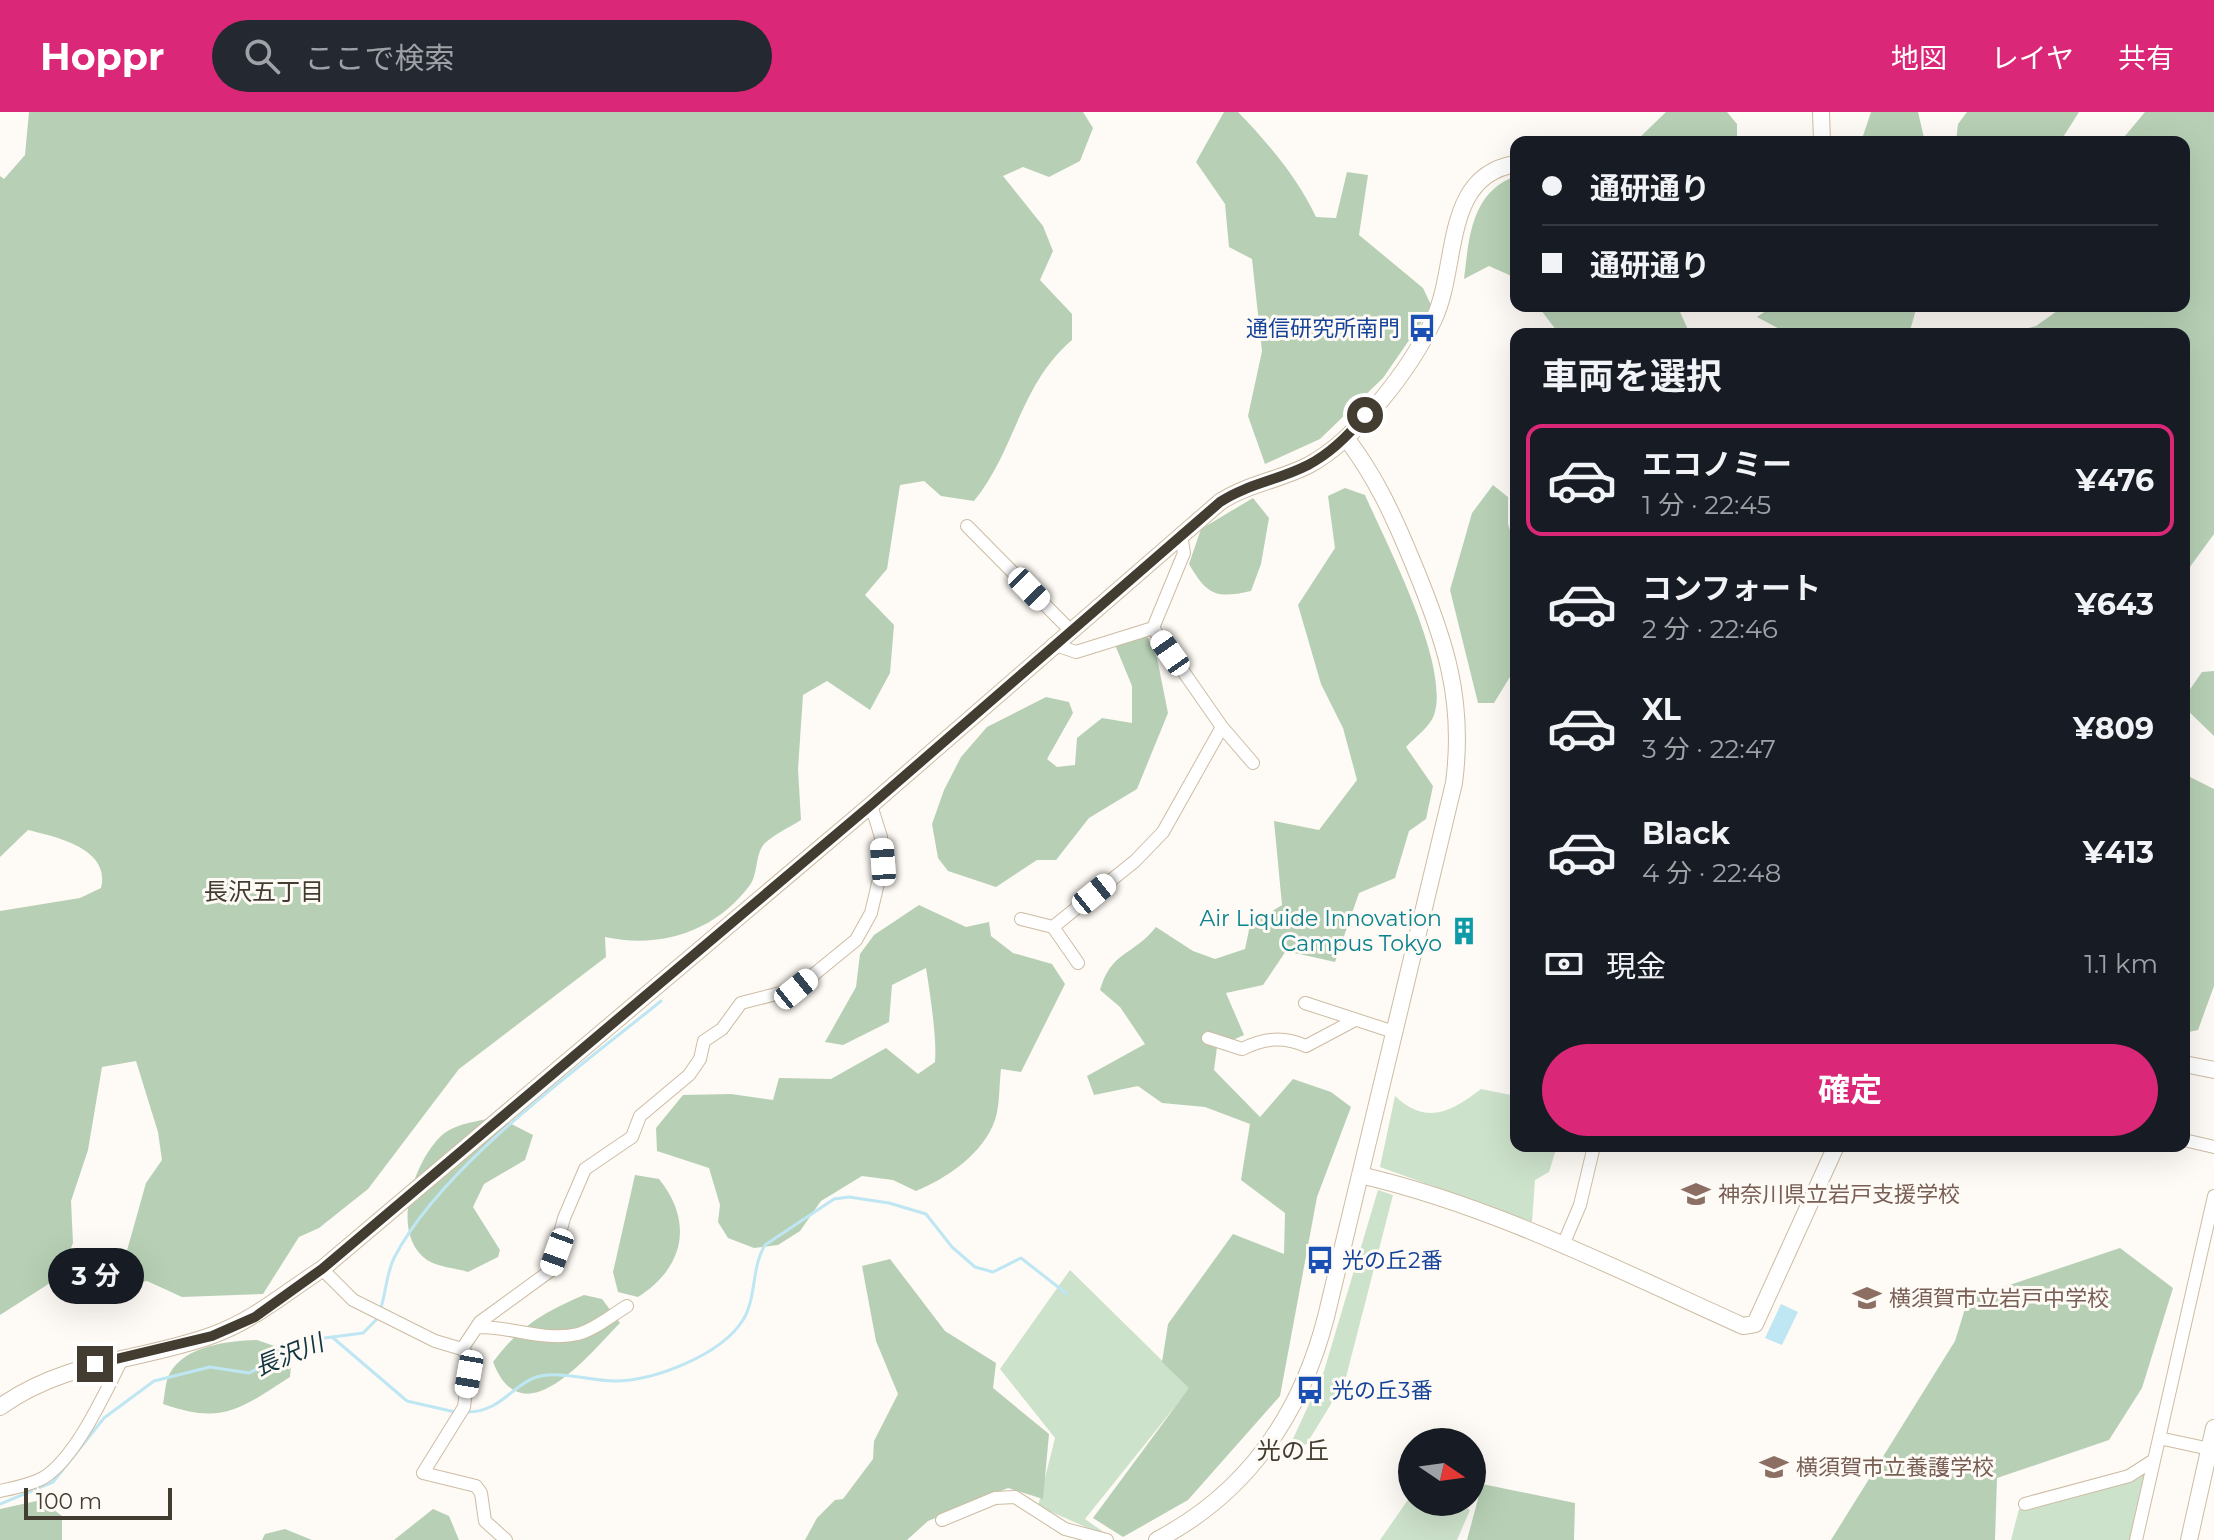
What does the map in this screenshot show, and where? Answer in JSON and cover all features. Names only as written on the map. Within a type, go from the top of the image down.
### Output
[{"type":"street","points":[[1821,112],[1822,136]]},
{"type":"street","points":[[0,1407],[72,1369],[212,1336],[255,1317],[322,1269],[871,805],[1181,535],[1232,494],[1307,466],[1346,438],[1404,368],[1435,317],[1461,210],[1471,188],[1487,173],[1510,166]]},
{"type":"street","points":[[1157,1540],[1207,1509],[1258,1461],[1287,1420],[1318,1347],[1454,783],[1457,713],[1443,635],[1373,474],[1346,438]]},
{"type":"street","points":[[967,526],[1070,630]]},
{"type":"street","points":[[1153,628],[1184,553],[1181,535]]},
{"type":"street","points":[[1053,644],[1076,652],[1153,628]]},
{"type":"street","points":[[1153,628],[1222,727],[1253,763]]},
{"type":"street","points":[[1053,927],[1135,861],[1163,832],[1222,727]]},
{"type":"street","points":[[462,1349],[477,1327],[550,1271],[564,1218],[585,1169],[613,1153],[632,1137],[640,1116],[689,1075],[700,1059],[704,1041],[722,1029],[741,1003],[796,989],[856,940],[871,913],[883,862],[881,837],[871,805]]},
{"type":"street","points":[[1021,919],[1053,927],[1078,963]]},
{"type":"street","points":[[1305,1003],[1394,1032]]},
{"type":"street","points":[[1208,1038],[1242,1049],[1261,1041],[1289,1039],[1306,1046],[1355,1020]]},
{"type":"street","points":[[2190,1065],[2214,1070]]},
{"type":"street","points":[[2190,1141],[2214,1147]]},
{"type":"street","points":[[1563,1245],[1580,1205],[1593,1152]]},
{"type":"street","points":[[1360,1175],[1449,1200],[1563,1245],[1743,1326],[1755,1324],[1833,1152]]},
{"type":"street","points":[[2136,1540],[2214,1196]]},
{"type":"street","points":[[2200,1259],[2214,1262]]},
{"type":"street","points":[[322,1269],[353,1300],[435,1341],[462,1349],[470,1358],[464,1407],[423,1473],[476,1486],[481,1493],[485,1521],[506,1540]]},
{"type":"street","points":[[477,1327],[557,1335],[579,1334],[627,1306]]},
{"type":"street","points":[[0,1491],[35,1481],[56,1467],[76,1440],[123,1357]]},
{"type":"street","points":[[2189,1540],[2212,1450],[2214,1428]]},
{"type":"street","points":[[2159,1438],[2212,1450]]},
{"type":"street","points":[[2025,1504],[2129,1476],[2154,1460]]},
{"type":"street","points":[[942,1520],[1005,1495],[1015,1497],[1065,1529],[1107,1540]]},
{"type":"green space","points":[[29,112],[1083,112],[1093,128],[1080,161],[1049,177],[1023,167],[1003,176],[1043,226],[1053,251],[1040,280],[1072,314],[1072,340],[1041,377],[988,482],[974,501],[941,496],[924,481],[900,485],[887,569],[865,595],[894,625],[890,673],[870,710],[827,681],[803,695],[798,769],[801,820],[764,844],[750,885],[720,915],[685,933],[666,938],[646,941],[605,937],[606,957],[459,1069],[368,1189],[319,1228],[299,1237],[263,1294],[182,1297],[147,1281],[117,1286],[146,1183],[162,1160],[158,1132],[136,1061],[102,1067],[88,1150],[71,1201],[73,1243],[64,1265],[50,1283],[0,1315],[0,911],[80,898],[101,888],[102,875],[98,863],[79,847],[28,830],[0,857],[0,176],[4,179],[25,155]]},
{"type":"green space","points":[[1224,112],[1238,112],[1260,136],[1291,175],[1316,217],[1336,218],[1347,172],[1368,175],[1359,235],[1423,288],[1432,307],[1383,378],[1320,439],[1265,464],[1248,416],[1262,351],[1252,259],[1229,247],[1225,204],[1196,162]]},
{"type":"green space","points":[[1666,112],[1727,112],[1737,124],[1737,136],[1641,136]]},
{"type":"green space","points":[[1871,112],[1918,112],[1924,136],[1863,136]]},
{"type":"green space","points":[[1967,112],[2079,112],[2064,136],[1957,136],[1958,124]]},
{"type":"green space","points":[[2145,112],[2214,112],[2214,534],[2190,567],[2190,328],[2029,328],[2056,312],[2190,312],[2190,136],[2125,136]]},
{"type":"green space","points":[[1510,179],[1510,275],[1489,266],[1464,279],[1475,218],[1481,205],[1501,183]]},
{"type":"green space","points":[[1542,312],[1680,312],[1687,328],[1554,328]]},
{"type":"green space","points":[[1764,312],[1915,312],[1911,328],[1778,328],[1757,317]]},
{"type":"green space","points":[[1493,485],[1508,497],[1510,677],[1494,703],[1478,703],[1450,590],[1472,513]]},
{"type":"green space","points":[[1345,488],[1365,495],[1401,573],[1425,637],[1437,693],[1434,715],[1406,747],[1433,786],[1426,819],[1409,831],[1395,878],[1359,893],[1335,962],[1286,951],[1263,985],[1226,993],[1244,1035],[1217,1047],[1214,1070],[1260,1117],[1293,1079],[1331,1092],[1351,1107],[1317,1197],[1280,1396],[1188,1500],[1123,1537],[1093,1518],[1189,1388],[1162,1362],[1168,1324],[1233,1234],[1284,1254],[1285,1213],[1241,1180],[1250,1124],[1205,1107],[1162,1103],[1138,1086],[1094,1095],[1087,1076],[1145,1044],[1120,1007],[1100,990],[1116,961],[1156,927],[1193,951],[1215,959],[1245,949],[1250,925],[1282,905],[1274,821],[1319,830],[1357,780],[1343,728],[1321,684],[1298,605],[1335,548],[1328,496]]},
{"type":"green space","points":[[1253,498],[1269,518],[1261,564],[1251,591],[1229,595],[1214,592],[1201,582],[1189,564],[1201,529]]},
{"type":"green space","points":[[1133,629],[1148,638],[1157,658],[1168,713],[1137,789],[1089,818],[1056,860],[1037,860],[996,887],[948,871],[938,858],[932,824],[944,790],[961,757],[987,727],[1046,697],[1069,702],[1073,713],[1047,759],[1057,767],[1075,765],[1077,738],[1102,718],[1132,723],[1132,686],[1113,640]]},
{"type":"green space","points":[[2214,671],[2214,736],[2190,713],[2190,689],[2202,672]]},
{"type":"green space","points":[[2190,777],[2214,789],[2214,986],[2198,1030],[2190,1032]]},
{"type":"green space","points":[[919,905],[966,927],[989,922],[991,936],[1013,953],[1052,964],[1065,984],[1021,1072],[1001,1069],[998,1108],[990,1132],[963,1163],[916,1191],[893,1180],[862,1176],[821,1201],[800,1231],[778,1245],[754,1248],[728,1238],[718,1222],[720,1205],[709,1168],[657,1151],[656,1128],[683,1095],[731,1094],[773,1100],[779,1078],[831,1079],[886,1048],[918,1074],[935,1062],[926,968],[892,985],[889,1022],[843,1045],[825,1042],[856,987],[860,954],[874,935]]},
{"type":"green space","points":[[1481,1089],[1510,1095],[1510,1152],[1555,1152],[1549,1172],[1535,1180],[1532,1222],[1380,1167],[1395,1096],[1417,1111],[1428,1113],[1459,1104]]},
{"type":"green space","points":[[498,1117],[533,1135],[525,1160],[484,1184],[473,1207],[500,1250],[498,1257],[468,1272],[431,1262],[416,1248],[409,1233],[408,1216],[414,1180],[430,1149],[446,1132],[468,1123]]},
{"type":"green space","points":[[635,1175],[659,1179],[670,1195],[680,1228],[679,1243],[666,1272],[638,1297],[618,1292],[613,1272]]},
{"type":"green space","points":[[1378,1190],[1393,1195],[1345,1381],[1306,1445],[1293,1439],[1324,1371]]},
{"type":"green space","points":[[2120,1248],[2173,1288],[2142,1388],[2109,1440],[1997,1478],[1995,1540],[1831,1540],[1955,1341],[1968,1299]]},
{"type":"green space","points":[[890,1259],[945,1331],[996,1363],[993,1388],[1049,1434],[1043,1499],[1008,1488],[928,1521],[907,1540],[805,1540],[817,1518],[835,1500],[843,1499],[873,1459],[874,1441],[898,1394],[876,1341],[862,1266]]},
{"type":"green space","points":[[1070,1270],[1190,1388],[1085,1519],[1115,1540],[1038,1506],[1055,1438],[1000,1369]]},
{"type":"green space","points":[[584,1295],[602,1299],[620,1323],[575,1369],[556,1383],[538,1392],[521,1393],[506,1384],[493,1362],[503,1349],[534,1321]]},
{"type":"green space","points":[[257,1340],[292,1352],[290,1377],[244,1405],[216,1413],[201,1413],[163,1404],[168,1376],[186,1356],[221,1343]]},
{"type":"green space","points":[[2147,1469],[2130,1540],[2011,1540],[2019,1509],[2134,1477]]},
{"type":"green space","points":[[1486,1485],[1575,1503],[1574,1540],[1467,1540],[1473,1516],[1486,1516]]},
{"type":"green space","points":[[41,1500],[62,1516],[62,1540],[0,1540],[0,1509]]},
{"type":"green space","points":[[433,1509],[449,1516],[459,1540],[394,1540]]},
{"type":"green space","points":[[1398,1514],[1467,1516],[1457,1540],[1380,1540]]},
{"type":"green space","points":[[285,1529],[312,1540],[262,1540],[265,1534]]},
{"type":"water","points":[[1781,1304],[1798,1312],[1782,1345],[1765,1338]]},
{"type":"waterway","name":"長沢川","points":[[380,1311],[394,1258],[416,1223],[444,1188],[478,1153],[553,1087],[661,1001]]},
{"type":"waterway","points":[[467,1412],[491,1407],[536,1377],[555,1375],[606,1381],[630,1380],[667,1371],[703,1355],[733,1333],[743,1320],[765,1245],[834,1199],[849,1197],[889,1203],[926,1214],[952,1247],[975,1267],[993,1272],[1021,1258],[1067,1294]]},
{"type":"waterway","name":"長沢川","points":[[0,1504],[53,1482],[104,1418],[154,1381],[210,1367],[249,1373],[317,1339],[363,1333],[378,1318]]},
{"type":"waterway","points":[[332,1337],[407,1401],[455,1412]]},
{"type":"place","name":"通信研究所南門","points":[[1422,328]]},
{"type":"place","name":"Air Liquide Innovation Campus Tokyo","points":[[1464,931]]},
{"type":"place","name":"神奈川県立岩戸支援学校","points":[[1696,1194]]},
{"type":"place","name":"光の丘2番","points":[[1320,1260]]},
{"type":"place","name":"横須賀市立岩戸中学校","points":[[1867,1298]]},
{"type":"place","name":"光の丘3番","points":[[1310,1390]]},
{"type":"place","name":"横須賀市立養護学校","points":[[1774,1467]]},
{"type":"district","name":"長沢五丁目","points":[[264,892]]},
{"type":"district","name":"光の丘","points":[[1293,1451]]},
{"type":"route","points":[[95,1364],[212,1336],[255,1317],[322,1269],[871,805],[1220,502],[1232,494],[1307,466],[1346,438],[1365,415]]}]
